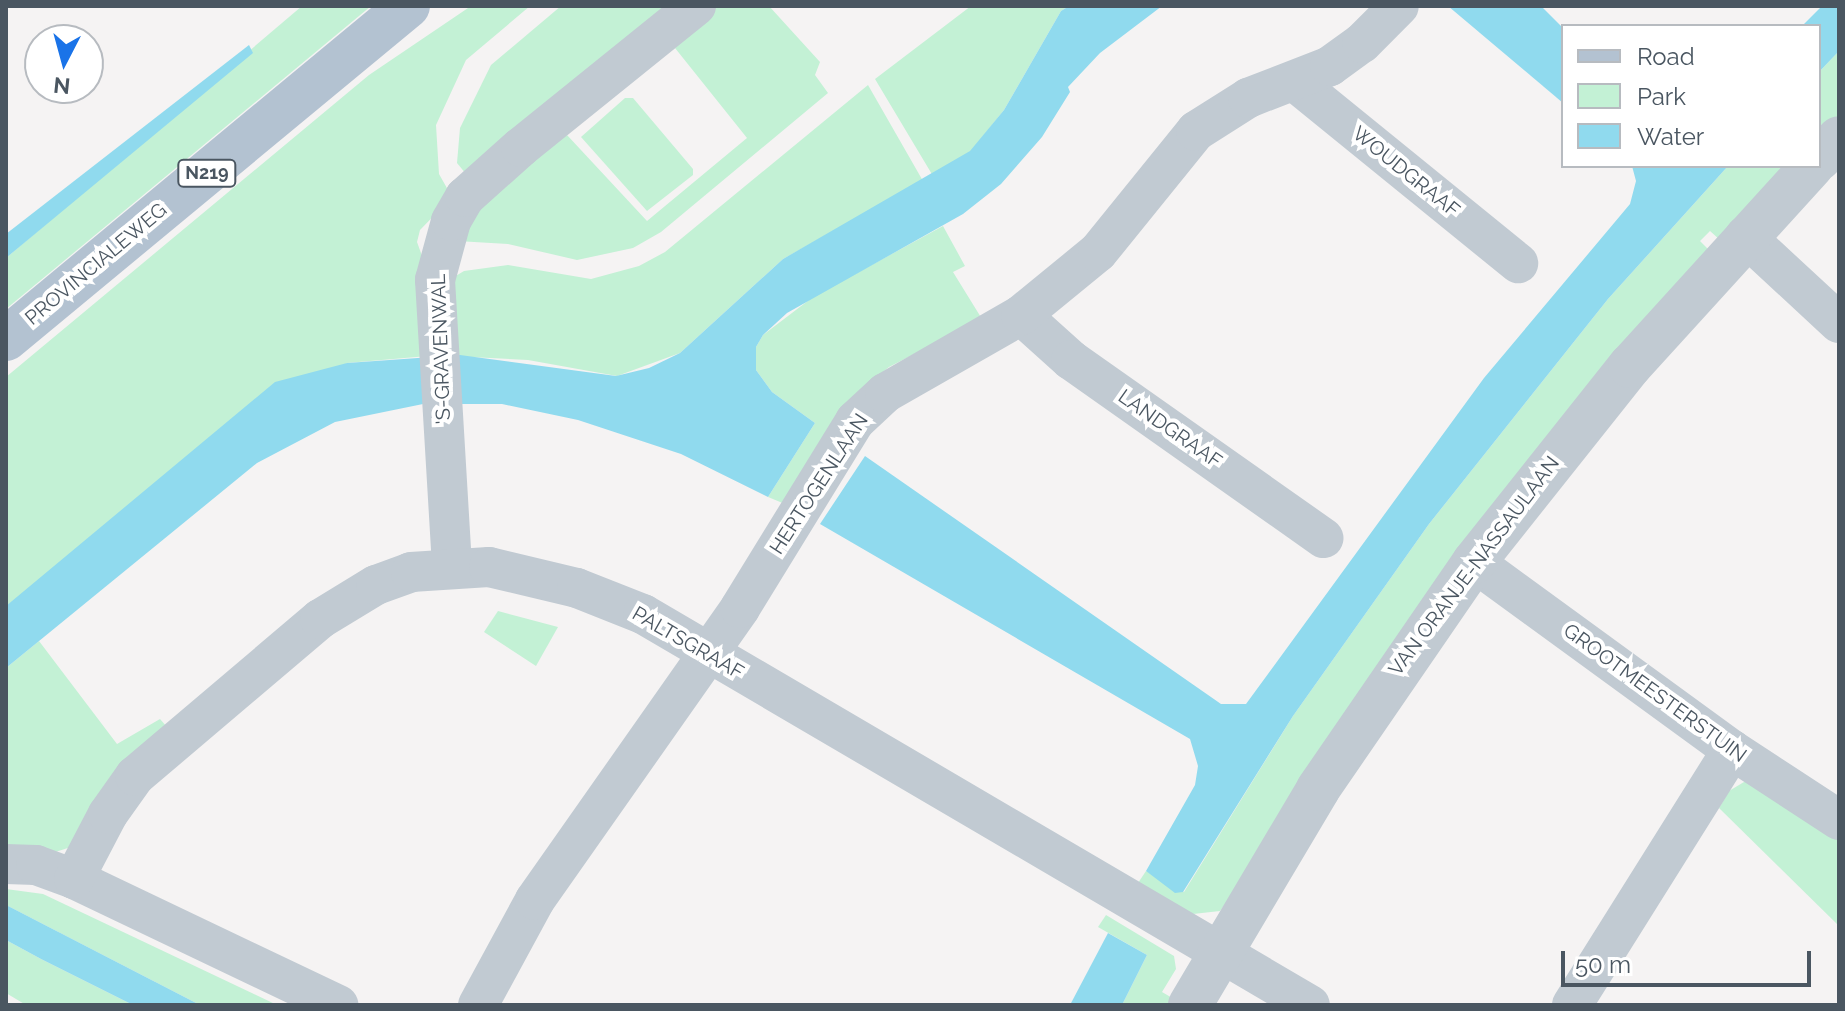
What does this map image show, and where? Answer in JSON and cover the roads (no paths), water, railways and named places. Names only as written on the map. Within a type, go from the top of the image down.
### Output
[{"type":"main road","name":"PROVINCIALEWEG","points":[[6,339],[408,6]]},
{"type":"street","name":"'S-GRAVENWAL","points":[[452,566],[435,280],[440,253],[465,197],[696,6]]},
{"type":"street","name":"HERTOGENLAAN","points":[[478,1005],[535,900],[707,654],[855,421],[885,393],[1021,315],[1098,252],[1196,131],[1248,98],[1294,81],[1362,43],[1399,6]]},
{"type":"street","name":"WOUDGRAAF","points":[[1294,81],[1518,263]]},
{"type":"street","points":[[1821,157],[1839,138]]},
{"type":"street","name":"VAN ORANJE-NASSAULAAN","points":[[1190,1005],[1220,949],[1358,729],[1474,562],[1581,425],[1745,236],[1810,168]]},
{"type":"street","points":[[1745,236],[1839,323]]},
{"type":"street","name":"LANDGRAAF","points":[[1021,315],[1071,360],[1323,538]]},
{"type":"street","name":"GROOTMEESTERSTUIN","points":[[1474,562],[1732,750],[1839,820]]},
{"type":"street","name":"PALTSGRAAF","points":[[74,879],[108,814],[135,776],[308,628],[376,585],[411,572],[452,566],[489,567],[577,588],[643,614],[707,654],[1220,949],[1310,1005]]},
{"type":"street","points":[[1572,1005],[1732,750]]},
{"type":"street","points":[[6,864],[36,865],[74,879],[338,1005]]},
{"type":"water","points":[[1069,6],[1162,6],[1100,53],[1068,87],[1070,92],[1042,137],[1001,184],[963,214],[787,313],[763,335],[756,347],[756,370],[772,392],[815,423],[768,497],[681,454],[578,420],[502,404],[423,404],[335,422],[257,463],[6,668],[6,606],[275,382],[347,363],[460,355],[616,376],[649,368],[680,353],[783,259],[970,151],[1004,110],[1061,11]]},
{"type":"water","points":[[1448,6],[1541,6],[1561,26],[1561,101]]},
{"type":"water","points":[[1822,6],[1839,6],[1839,51],[1821,70],[1821,24],[1804,24]]},
{"type":"water","points":[[249,45],[253,53],[6,258],[6,234]]},
{"type":"water","points":[[1633,168],[1726,168],[1608,299],[1429,524],[1293,716],[1183,892],[1175,893],[1146,871],[1195,785],[1198,766],[1190,739],[820,524],[865,456],[1221,704],[1246,704],[1484,378],[1630,204],[1636,181]]},
{"type":"water","points":[[6,905],[200,1005],[133,1005],[41,959],[6,940]]},
{"type":"water","points":[[1108,933],[1147,955],[1122,1005],[1070,1005]]}]
